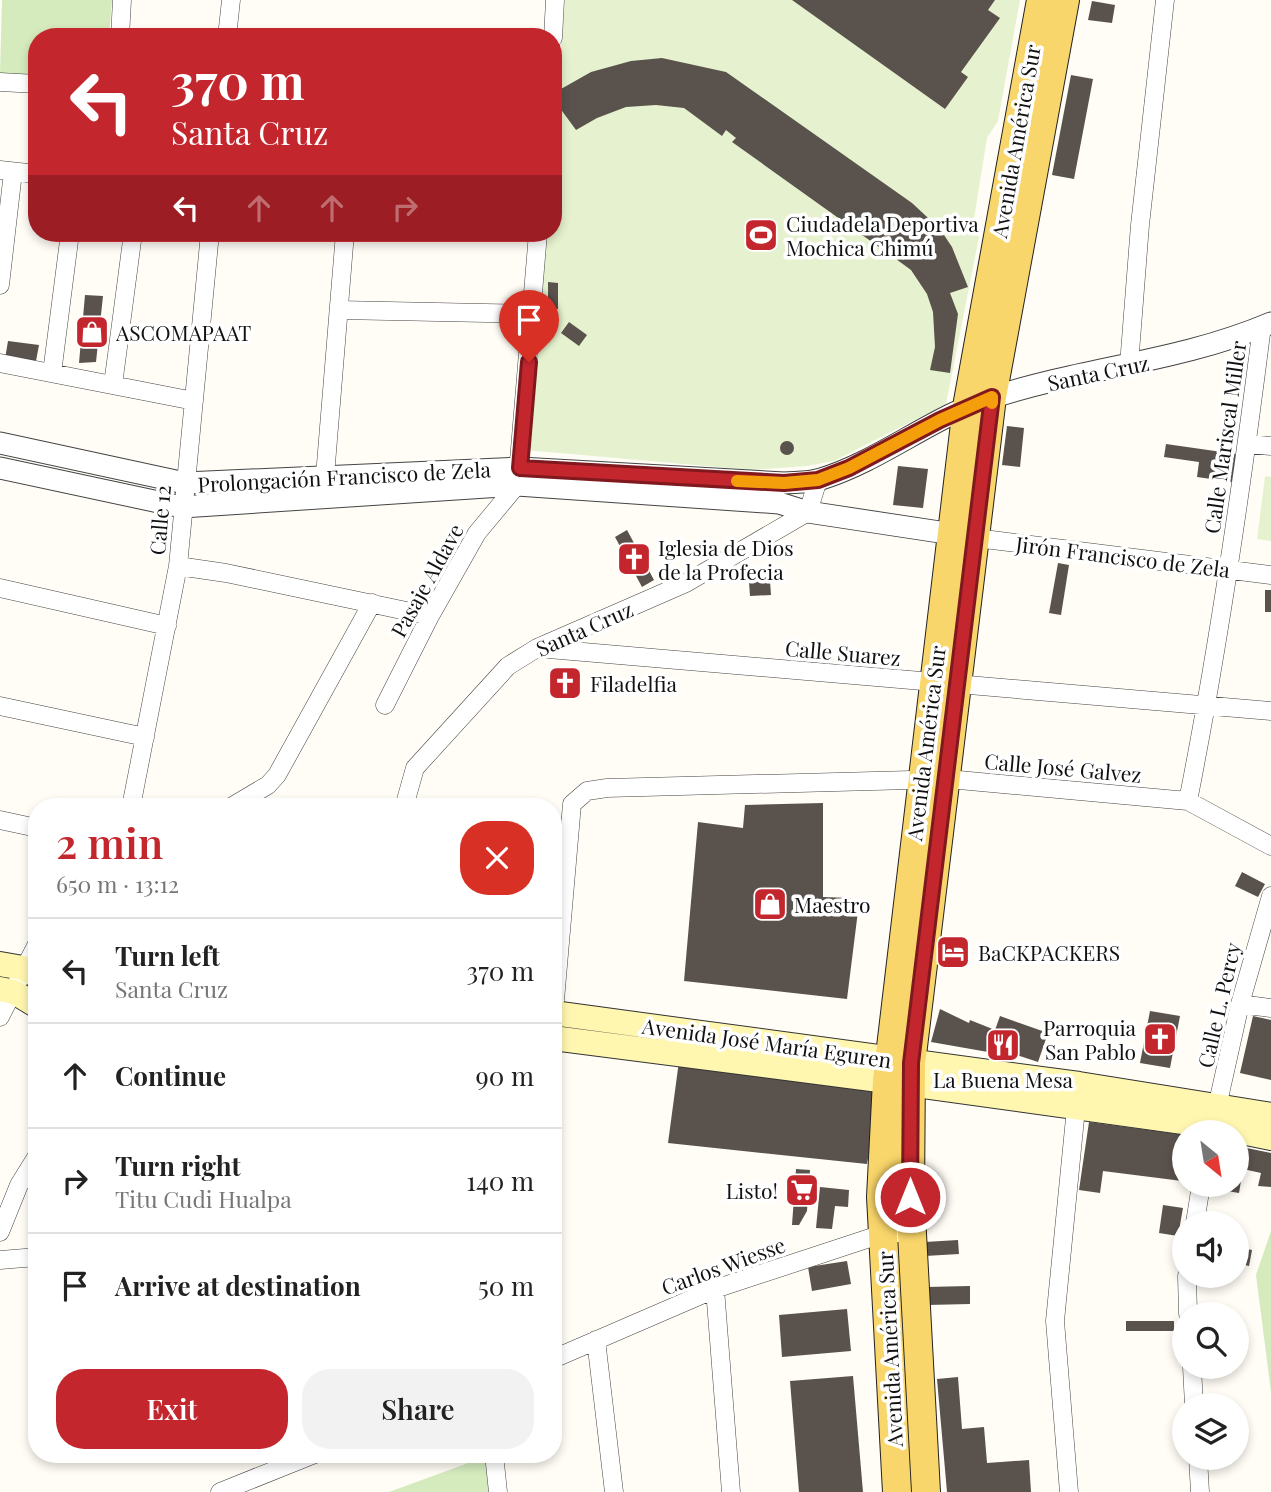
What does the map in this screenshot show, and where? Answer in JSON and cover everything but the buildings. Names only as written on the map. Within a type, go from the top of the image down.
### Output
[{"type":"main road","name":"Avenida América Sur","points":[[897,1492],[882,1234],[980,402],[1041,0]]},
{"type":"main road","name":"Avenida América Sur","points":[[980,402],[1065,0]]},
{"type":"main road","points":[[7,991],[28,1002]]},
{"type":"main road","name":"Avenida José María Eguren","points":[[562,1023],[1163,1108],[1209,1120]]},
{"type":"main road","name":"Avenida América Sur","points":[[899,1072],[913,1232],[926,1492]]},
{"type":"main road","name":"Avenida José María Eguren","points":[[1223,1120],[1271,1115]]},
{"type":"main road","name":"Avenida José María Eguren","points":[[1250,1132],[1271,1138]]},
{"type":"street","points":[[120,28],[122,0]]},
{"type":"street","points":[[228,28],[231,0]]},
{"type":"street","points":[[554,28],[555,0]]},
{"type":"street","points":[[1129,365],[1140,225],[1165,0]]},
{"type":"street","points":[[0,82],[28,84]]},
{"type":"street","points":[[0,285],[6,171],[28,173]]},
{"type":"street","points":[[52,373],[69,242]]},
{"type":"street","points":[[113,385],[132,242]]},
{"type":"street","name":"Calle 12","points":[[133,798],[178,566],[209,242]]},
{"type":"street","points":[[325,476],[344,242]]},
{"type":"street","points":[[519,476],[537,242]]},
{"type":"street","points":[[339,310],[532,314]]},
{"type":"street","name":"Santa Cruz","points":[[818,480],[849,468],[980,402],[1198,351],[1267,324]]},
{"type":"street","name":"Calle Mariscal Miller","points":[[1188,801],[1207,706],[1267,324]]},
{"type":"street","points":[[0,363],[194,401]]},
{"type":"street","name":"Prolongación Francisco de Zela","points":[[0,443],[185,483],[325,476],[519,476],[784,483],[818,480]]},
{"type":"street","points":[[1248,444],[1271,446]]},
{"type":"street","name":"Prolongación Francisco de Zela","points":[[0,468],[182,507],[519,476],[779,503],[808,512]]},
{"type":"street","name":"Pasaje Aldave","points":[[385,705],[430,616],[477,533],[519,476]]},
{"type":"street","points":[[808,512],[818,480]]},
{"type":"street","name":"Santa Cruz","points":[[407,798],[415,768],[508,666],[537,648],[686,583],[808,512]]},
{"type":"street","name":"Jirón Francisco de Zela","points":[[808,512],[964,536],[1271,575]]},
{"type":"street","points":[[178,566],[226,573],[430,616]]},
{"type":"street","points":[[0,588],[167,626]]},
{"type":"street","points":[[246,798],[268,785],[276,775],[372,603]]},
{"type":"street","name":"Calle Suarez","points":[[537,648],[1271,711]]},
{"type":"street","points":[[0,706],[145,737]]},
{"type":"street","name":"Calle José Galvez","points":[[562,919],[572,804],[587,791],[934,778],[1188,801],[1271,846]]},
{"type":"street","points":[[0,820],[28,826]]},
{"type":"street","name":"Calle L. Percy","points":[[1213,1120],[1240,1004],[1271,896]]},
{"type":"street","points":[[0,1017],[7,991],[20,969]]},
{"type":"street","points":[[1240,1004],[1271,1009]]},
{"type":"street","points":[[1069,1492],[1055,1321],[1077,1096]]},
{"type":"street","points":[[0,1232],[19,1185],[28,1170]]},
{"type":"street","name":"Carlos Wiesse","points":[[562,1355],[715,1289],[882,1234],[913,1232]]},
{"type":"street","points":[[0,1260],[28,1258]]},
{"type":"street","points":[[715,1289],[731,1492]]},
{"type":"street","points":[[596,1340],[614,1492]]},
{"type":"street","points":[[222,1492],[273,1463]]},
{"type":"street","points":[[495,1463],[498,1492]]},
{"type":"street","points":[[1199,1470],[1200,1492]]},
{"type":"green space","points":[[2,0],[112,0],[110,28],[28,28],[28,75],[0,73]]},
{"type":"green space","name":"Ciudadela Deportiva Mochica Chimú","points":[[565,0],[1020,0],[998,121],[987,138],[973,225],[979,237],[946,404],[834,461],[807,466],[751,470],[525,450],[544,242],[562,242],[562,34]]},
{"type":"green space","points":[[1265,476],[1271,477],[1271,541],[1257,539]]},
{"type":"green space","points":[[1271,1231],[1271,1392],[1256,1275]]},
{"type":"green space","points":[[468,1463],[494,1463],[496,1492],[389,1492]]},
{"type":"slow traffic","points":[[737,481],[784,483],[818,480],[849,468],[967,407],[992,397],[992,403]]},
{"type":"place","name":"Ciudadela Deportiva Mochica Chimú","points":[[761,235]]},
{"type":"place","name":"ASCOMAPAAT","points":[[92,332]]},
{"type":"place","name":"Iglesia de Dios de la Profecia","points":[[634,559]]},
{"type":"place","name":"Filadelfia","points":[[565,683]]},
{"type":"place","name":"Maestro","points":[[770,904]]},
{"type":"place","name":"BaCKPACKERS","points":[[953,952]]},
{"type":"place","name":"Parroquia San Pablo","points":[[1160,1039]]},
{"type":"place","name":"La Buena Mesa","points":[[1003,1045]]},
{"type":"place","name":"Listo!","points":[[802,1190]]},
{"type":"route","points":[[529,362],[520,468],[784,483],[818,480],[849,468],[940,420],[992,397],[948,779],[911,1063],[910,1197]]}]
